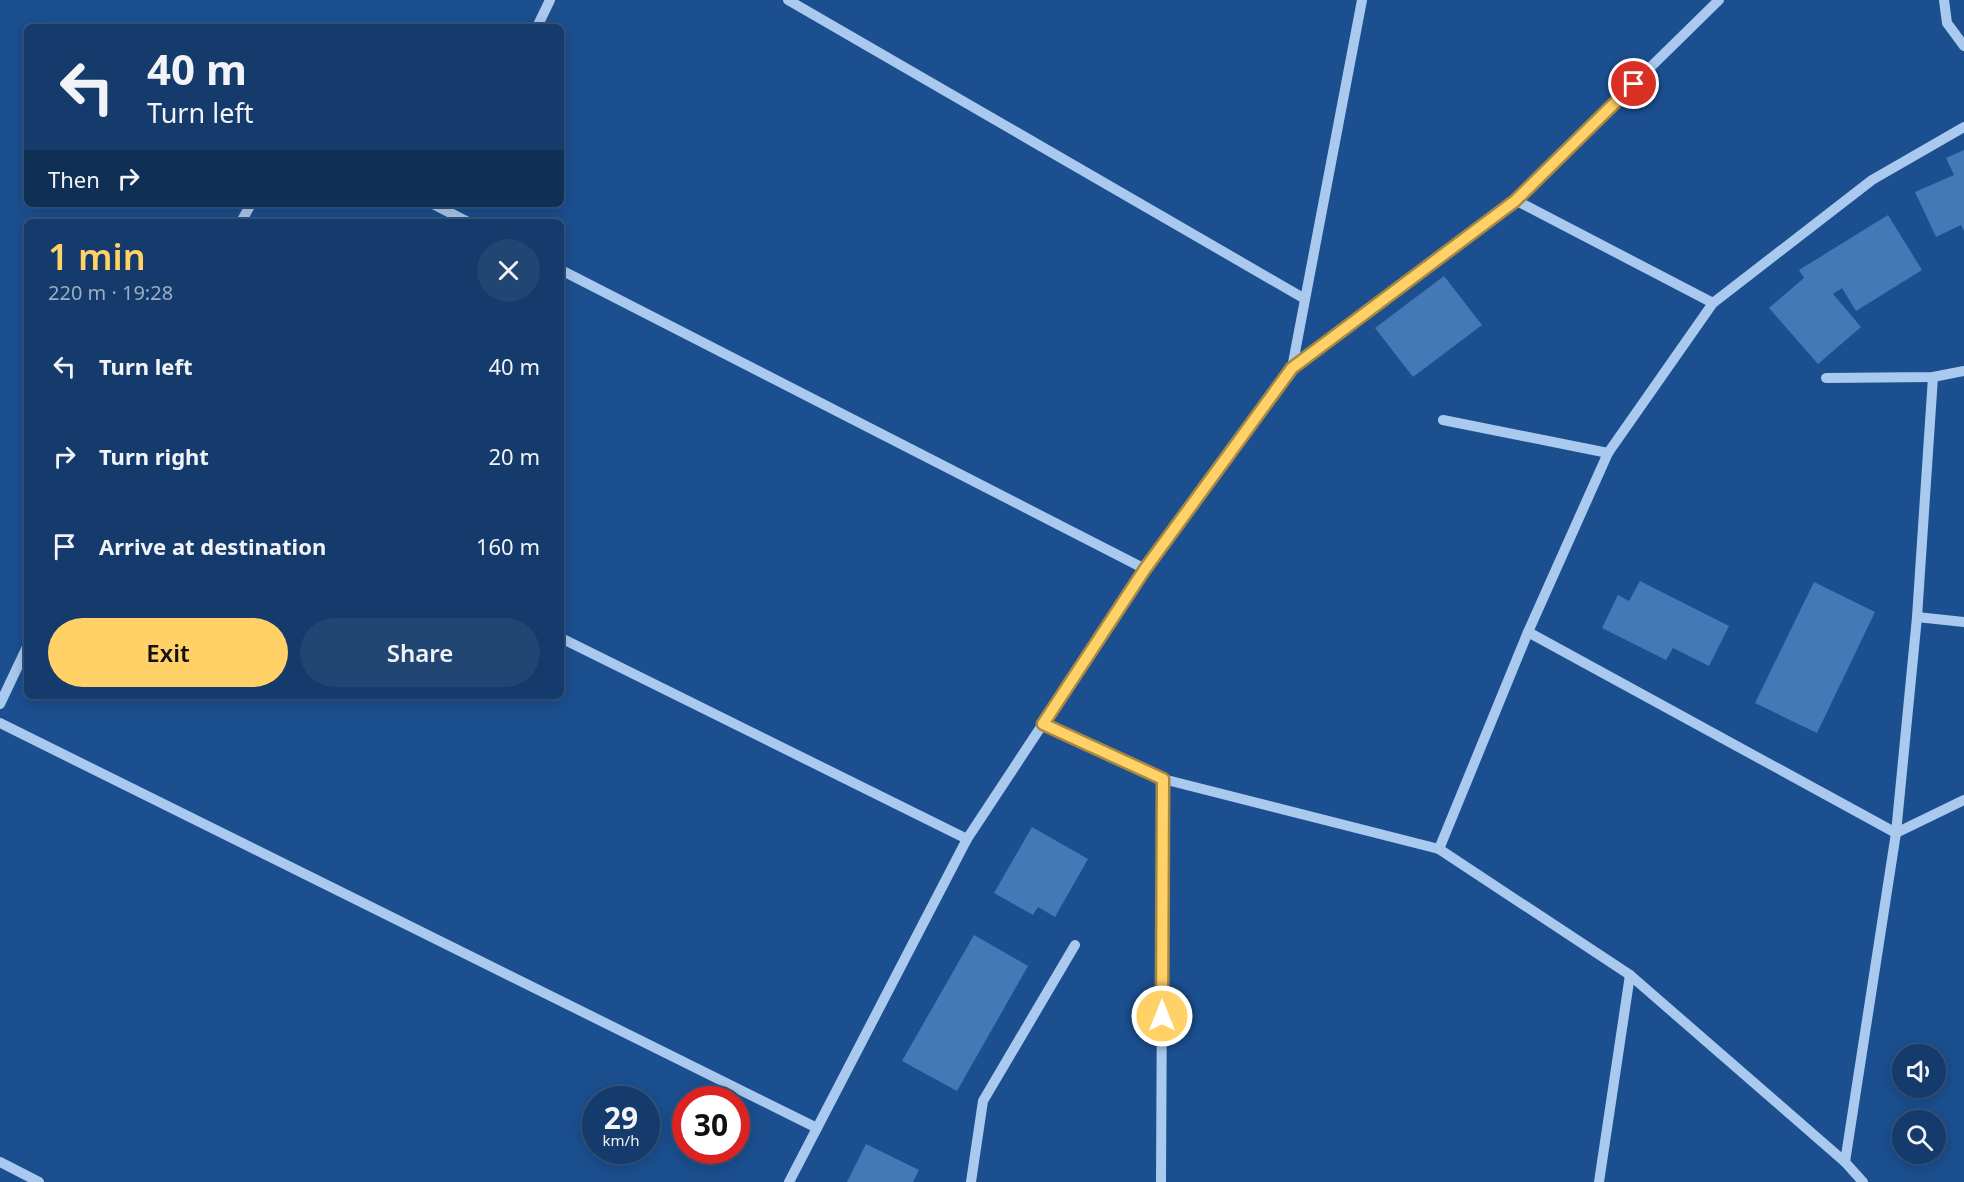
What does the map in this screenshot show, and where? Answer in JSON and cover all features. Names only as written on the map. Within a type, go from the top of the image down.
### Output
[{"type":"street","points":[[538,24],[550,0]]},
{"type":"street","points":[[788,0],[1305,299]]},
{"type":"street","points":[[1292,368],[1362,0]]},
{"type":"street","points":[[789,1182],[967,839],[1145,569],[1292,368],[1515,201],[1719,0]]},
{"type":"street","points":[[1944,0],[1947,23],[1964,46]]},
{"type":"street","points":[[1439,849],[1528,632],[1608,453],[1713,303],[1872,180],[1964,127]]},
{"type":"street","points":[[1515,201],[1713,303]]},
{"type":"street","points":[[443,207],[463,219]]},
{"type":"street","points":[[564,272],[1145,569]]},
{"type":"street","points":[[1826,378],[1933,377],[1964,371]]},
{"type":"street","points":[[1845,1162],[1896,833],[1917,617],[1933,377]]},
{"type":"street","points":[[1443,420],[1608,453]]},
{"type":"street","points":[[1917,617],[1964,622]]},
{"type":"street","points":[[1528,632],[1896,833]]},
{"type":"street","points":[[564,639],[967,839]]},
{"type":"street","points":[[0,704],[24,653]]},
{"type":"street","points":[[0,723],[817,1128]]},
{"type":"street","points":[[1043,724],[1163,779],[1439,849],[1630,975],[1845,1162],[1863,1182]]},
{"type":"street","points":[[1161,1182],[1163,779]]},
{"type":"street","points":[[1896,833],[1964,800]]},
{"type":"street","points":[[971,1182],[983,1101],[1075,945]]},
{"type":"street","points":[[1599,1182],[1630,975]]},
{"type":"street","points":[[0,1162],[39,1182]]},
{"type":"building","points":[[1964,150],[1964,231],[1961,225],[1936,237],[1915,192],[1954,175],[1946,158]]},
{"type":"building","points":[[1888,215],[1922,270],[1856,311],[1842,288],[1833,294],[1861,327],[1818,364],[1769,308],[1804,278],[1799,270]]},
{"type":"building","points":[[1444,276],[1482,325],[1413,377],[1375,328]]},
{"type":"building","points":[[1640,581],[1729,626],[1709,666],[1673,648],[1666,660],[1602,628],[1618,595],[1629,601]]},
{"type":"building","points":[[1814,582],[1875,612],[1817,733],[1755,703]]},
{"type":"building","points":[[1032,827],[1088,859],[1055,917],[1038,907],[1033,915],[994,893]]},
{"type":"building","points":[[974,935],[1028,966],[957,1091],[902,1061]]},
{"type":"building","points":[[866,1144],[919,1170],[913,1182],[847,1182]]},
{"type":"route","points":[[1162,1016],[1163,779],[1043,724],[1145,569],[1292,368],[1515,201],[1634,84]]}]
